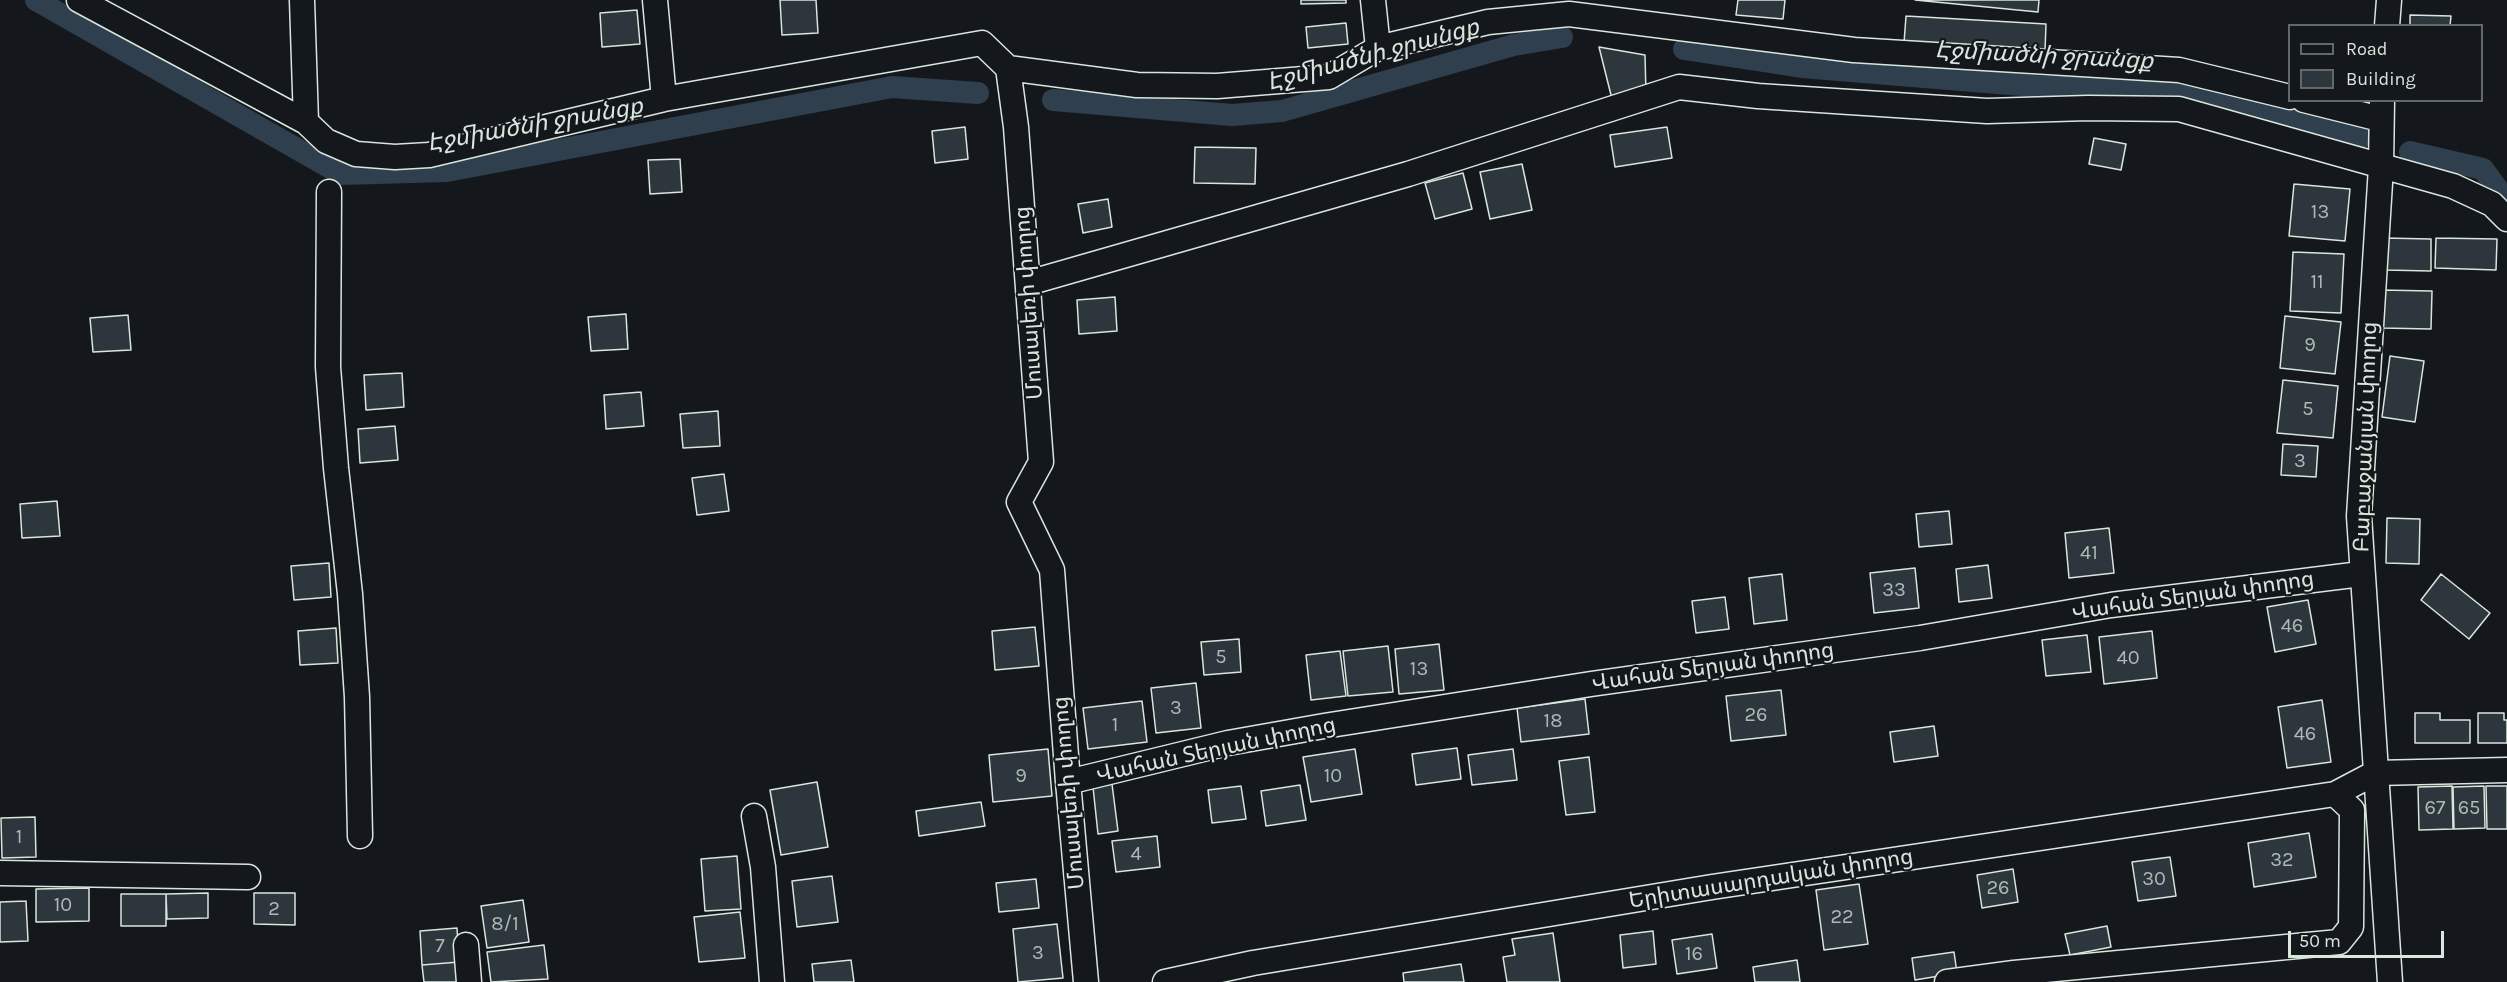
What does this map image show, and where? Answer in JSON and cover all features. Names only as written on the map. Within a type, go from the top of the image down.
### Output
[{"type":"street","points":[[79,0],[306,122],[326,141],[356,154],[395,157],[429,155],[664,99],[982,43],[1008,68],[1137,84],[1217,86],[1329,77],[1378,48],[1488,21],[1569,14],[1854,50],[2179,70],[2288,97]]},
{"type":"street","points":[[303,0],[306,122]]},
{"type":"street","points":[[655,0],[664,99]]},
{"type":"street","points":[[1373,0],[1378,48]]},
{"type":"street","points":[[2387,24],[2389,0]]},
{"type":"street","name":"Մուսալեռի փողոց","points":[[1008,68],[1016,127],[1041,462],[1020,502],[1052,570],[1086,982]]},
{"type":"street","points":[[1028,284],[1408,174],[1679,87],[1758,96],[1987,111],[2088,108],[2179,109],[2453,186],[2492,204],[2507,219]]},
{"type":"street","points":[[2319,102],[2381,110]]},
{"type":"street","name":"Բաբաջանյան փողոց","points":[[2381,110],[2381,166],[2359,516],[2361,574],[2388,926],[2390,982]]},
{"type":"street","points":[[329,192],[328,366],[356,674],[360,836]]},
{"type":"street","name":"Վահան Տերյան փողոց","points":[[1068,782],[1228,743],[1347,723],[1591,684],[1920,638],[2111,605],[2361,574]]},
{"type":"street","points":[[2375,773],[2507,770]]},
{"type":"street","name":"Երիտասարդական փողոց","points":[[1165,982],[1253,963],[1712,887],[2335,794],[2375,773]]},
{"type":"street","points":[[1947,982],[2026,972],[2339,942],[2351,927],[2352,810],[2335,794]]},
{"type":"street","points":[[754,816],[763,867],[772,982]]},
{"type":"street","points":[[0,873],[248,877]]},
{"type":"street","points":[[466,945],[469,982]]},
{"type":"building","points":[[780,0],[816,0],[818,33],[782,35]]},
{"type":"building","points":[[1301,0],[1346,0],[1346,3],[1301,4]]},
{"type":"building","points":[[1738,0],[1785,0],[1783,19],[1736,15]]},
{"type":"building","points":[[1915,0],[2039,0],[2038,12]]},
{"type":"building","points":[[637,10],[640,44],[602,47],[600,13]]},
{"type":"building","points":[[2410,15],[2451,16],[2450,24],[2410,24]]},
{"type":"building","points":[[1906,16],[2046,24],[2045,51],[1904,43]]},
{"type":"building","points":[[1346,23],[1348,44],[1308,48],[1306,27]]},
{"type":"building","points":[[1599,47],[1645,55],[1646,94],[1613,103]]},
{"type":"building","points":[[965,127],[968,159],[935,163],[932,131]]},
{"type":"building","points":[[1667,127],[1672,158],[1615,167],[1610,135]]},
{"type":"building","points":[[2094,138],[2126,144],[2121,170],[2089,164]]},
{"type":"building","points":[[1195,147],[1256,148],[1255,184],[1194,183]]},
{"type":"building","points":[[680,159],[682,192],[650,194],[648,160]]},
{"type":"building","points":[[1522,164],[1532,210],[1490,219],[1480,172]]},
{"type":"building","points":[[1463,173],[1472,209],[1435,219],[1425,183]]},
{"type":"building","points":[[2294,184],[2350,189],[2345,241],[2289,236]]},
{"type":"building","points":[[1108,199],[1112,227],[1083,233],[1078,204]]},
{"type":"building","points":[[2384,238],[2431,239],[2431,271],[2384,270]]},
{"type":"building","points":[[2436,238],[2497,239],[2496,270],[2435,268]]},
{"type":"building","points":[[2293,252],[2344,254],[2341,313],[2290,311]]},
{"type":"building","points":[[2381,290],[2432,291],[2431,329],[2381,328]]},
{"type":"building","points":[[1115,297],[1117,331],[1079,334],[1077,300]]},
{"type":"building","points":[[626,314],[628,349],[591,351],[588,317]]},
{"type":"building","points":[[128,315],[131,350],[93,352],[90,318]]},
{"type":"building","points":[[2285,316],[2341,322],[2335,374],[2280,368]]},
{"type":"building","points":[[2390,356],[2424,361],[2415,422],[2382,417]]},
{"type":"building","points":[[402,373],[404,407],[366,410],[364,375]]},
{"type":"building","points":[[2283,380],[2338,386],[2333,438],[2277,433]]},
{"type":"building","points":[[641,392],[644,426],[606,429],[604,395]]},
{"type":"building","points":[[718,411],[720,446],[683,448],[680,414]]},
{"type":"building","points":[[395,426],[398,460],[360,463],[358,429]]},
{"type":"building","points":[[2283,444],[2318,446],[2316,477],[2281,475]]},
{"type":"building","points":[[724,474],[729,511],[697,515],[692,478]]},
{"type":"building","points":[[57,501],[60,536],[22,538],[20,504]]},
{"type":"building","points":[[1949,511],[1952,544],[1919,547],[1916,514]]},
{"type":"building","points":[[2387,518],[2420,519],[2419,564],[2386,563]]},
{"type":"building","points":[[2109,528],[2114,573],[2069,578],[2065,533]]},
{"type":"building","points":[[329,563],[331,597],[294,600],[291,566]]},
{"type":"building","points":[[1988,565],[1992,598],[1959,602],[1956,569]]},
{"type":"building","points":[[1915,568],[1919,608],[1874,613],[1870,573]]},
{"type":"building","points":[[1782,574],[1787,620],[1754,624],[1749,578]]},
{"type":"building","points":[[2441,574],[2490,613],[2469,639],[2421,600]]},
{"type":"building","points":[[1725,597],[1729,629],[1696,633],[1692,601]]},
{"type":"building","points":[[2308,600],[2316,644],[2275,652],[2267,607]]},
{"type":"building","points":[[1035,627],[1039,666],[995,670],[992,631]]},
{"type":"building","points":[[336,628],[338,663],[300,665],[298,631]]},
{"type":"building","points":[[2152,631],[2157,678],[2104,684],[2099,637]]},
{"type":"building","points":[[2087,635],[2091,672],[2046,676],[2042,640]]},
{"type":"building","points":[[1239,639],[1241,672],[1204,675],[1201,642]]},
{"type":"building","points":[[1439,644],[1444,690],[1399,694],[1395,649]]},
{"type":"building","points":[[1388,646],[1393,692],[1348,696],[1343,651]]},
{"type":"building","points":[[1340,651],[1346,696],[1311,700],[1306,655]]},
{"type":"building","points":[[1196,683],[1201,728],[1156,733],[1151,688]]},
{"type":"building","points":[[1781,690],[1786,735],[1731,741],[1726,696]]},
{"type":"building","points":[[1585,699],[1589,734],[1521,742],[1517,708]]},
{"type":"building","points":[[2322,700],[2331,762],[2287,768],[2278,707]]},
{"type":"building","points":[[1142,701],[1147,742],[1088,749],[1083,708]]},
{"type":"building","points":[[2415,713],[2440,713],[2440,720],[2470,720],[2470,743],[2415,743]]},
{"type":"building","points":[[2478,713],[2504,713],[2504,720],[2507,720],[2507,743],[2478,743]]},
{"type":"building","points":[[1934,726],[1938,756],[1894,762],[1890,732]]},
{"type":"building","points":[[1457,748],[1461,779],[1416,785],[1412,754]]},
{"type":"building","points":[[1048,749],[1052,796],[993,802],[989,755]]},
{"type":"building","points":[[1355,749],[1362,794],[1311,802],[1303,757]]},
{"type":"building","points":[[1513,749],[1517,780],[1472,785],[1468,755]]},
{"type":"building","points":[[1589,757],[1595,812],[1566,815],[1559,761]]},
{"type":"building","points":[[817,782],[828,847],[781,855],[770,790]]},
{"type":"building","points":[[1112,784],[1118,831],[1098,834],[1093,787]]},
{"type":"building","points":[[1300,785],[1306,820],[1266,826],[1261,791]]},
{"type":"building","points":[[1241,786],[1246,819],[1212,823],[1208,790]]},
{"type":"building","points":[[2452,786],[2453,829],[2419,830],[2418,787]]},
{"type":"building","points":[[2484,786],[2485,828],[2454,829],[2453,787]]},
{"type":"building","points":[[2486,786],[2507,786],[2507,829],[2487,829]]},
{"type":"building","points":[[981,802],[985,826],[919,836],[916,811]]},
{"type":"building","points":[[35,817],[36,857],[2,858],[1,818]]},
{"type":"building","points":[[2309,833],[2316,877],[2254,887],[2248,843]]},
{"type":"building","points":[[1157,836],[1160,867],[1116,872],[1112,841]]},
{"type":"building","points":[[737,856],[741,909],[705,911],[701,859]]},
{"type":"building","points":[[2170,857],[2176,896],[2138,901],[2132,862]]},
{"type":"building","points":[[2013,869],[2018,902],[1982,908],[1977,875]]},
{"type":"building","points":[[832,876],[838,922],[797,927],[792,881]]},
{"type":"building","points":[[1036,879],[1039,908],[999,912],[996,883]]},
{"type":"building","points":[[1859,884],[1868,944],[1824,950],[1816,890]]},
{"type":"building","points":[[89,888],[89,921],[36,922],[36,889]]},
{"type":"building","points":[[208,893],[208,918],[167,919],[166,894]]},
{"type":"building","points":[[254,893],[295,893],[295,925],[254,924]]},
{"type":"building","points":[[121,894],[166,894],[166,926],[121,926]]},
{"type":"building","points":[[523,900],[529,942],[487,948],[481,906]]},
{"type":"building","points":[[26,901],[28,941],[0,942],[0,902]]},
{"type":"building","points":[[740,912],[745,958],[699,962],[694,917]]},
{"type":"building","points":[[1057,924],[1063,978],[1018,982],[1013,929]]},
{"type":"building","points":[[2107,926],[2111,947],[2070,955],[2065,934]]},
{"type":"building","points":[[457,928],[459,962],[422,965],[420,931]]},
{"type":"building","points":[[1653,931],[1656,964],[1623,968],[1620,935]]},
{"type":"building","points":[[1553,933],[1560,982],[1507,982],[1503,957],[1515,955],[1512,939]]},
{"type":"building","points":[[1712,934],[1717,968],[1677,974],[1672,940]]},
{"type":"building","points":[[544,945],[548,979],[491,982],[487,952]]},
{"type":"building","points":[[1954,952],[1957,973],[1915,980],[1912,958]]},
{"type":"building","points":[[851,960],[854,982],[814,982],[812,964]]},
{"type":"building","points":[[1797,960],[1800,982],[1755,982],[1753,967]]},
{"type":"building","points":[[459,962],[461,982],[424,982],[422,965]]},
{"type":"building","points":[[1461,964],[1464,982],[1404,982],[1403,973]]},
{"type":"waterway","name":"Էջմիածնի ջրանցք","points":[[36,0],[341,174],[447,171],[892,87],[978,93]]},
{"type":"waterway","name":"Էջմիածնի ջրանցք","points":[[1053,100],[1232,115],[1282,111],[1514,45],[1562,37]]},
{"type":"waterway","name":"Էջմիածնի ջրանցք","points":[[1684,49],[1802,67],[2047,87],[2140,84],[2361,137]]},
{"type":"waterway","name":"Էջմիածնի ջրանցք","points":[[2410,152],[2483,169],[2507,202]]}]
